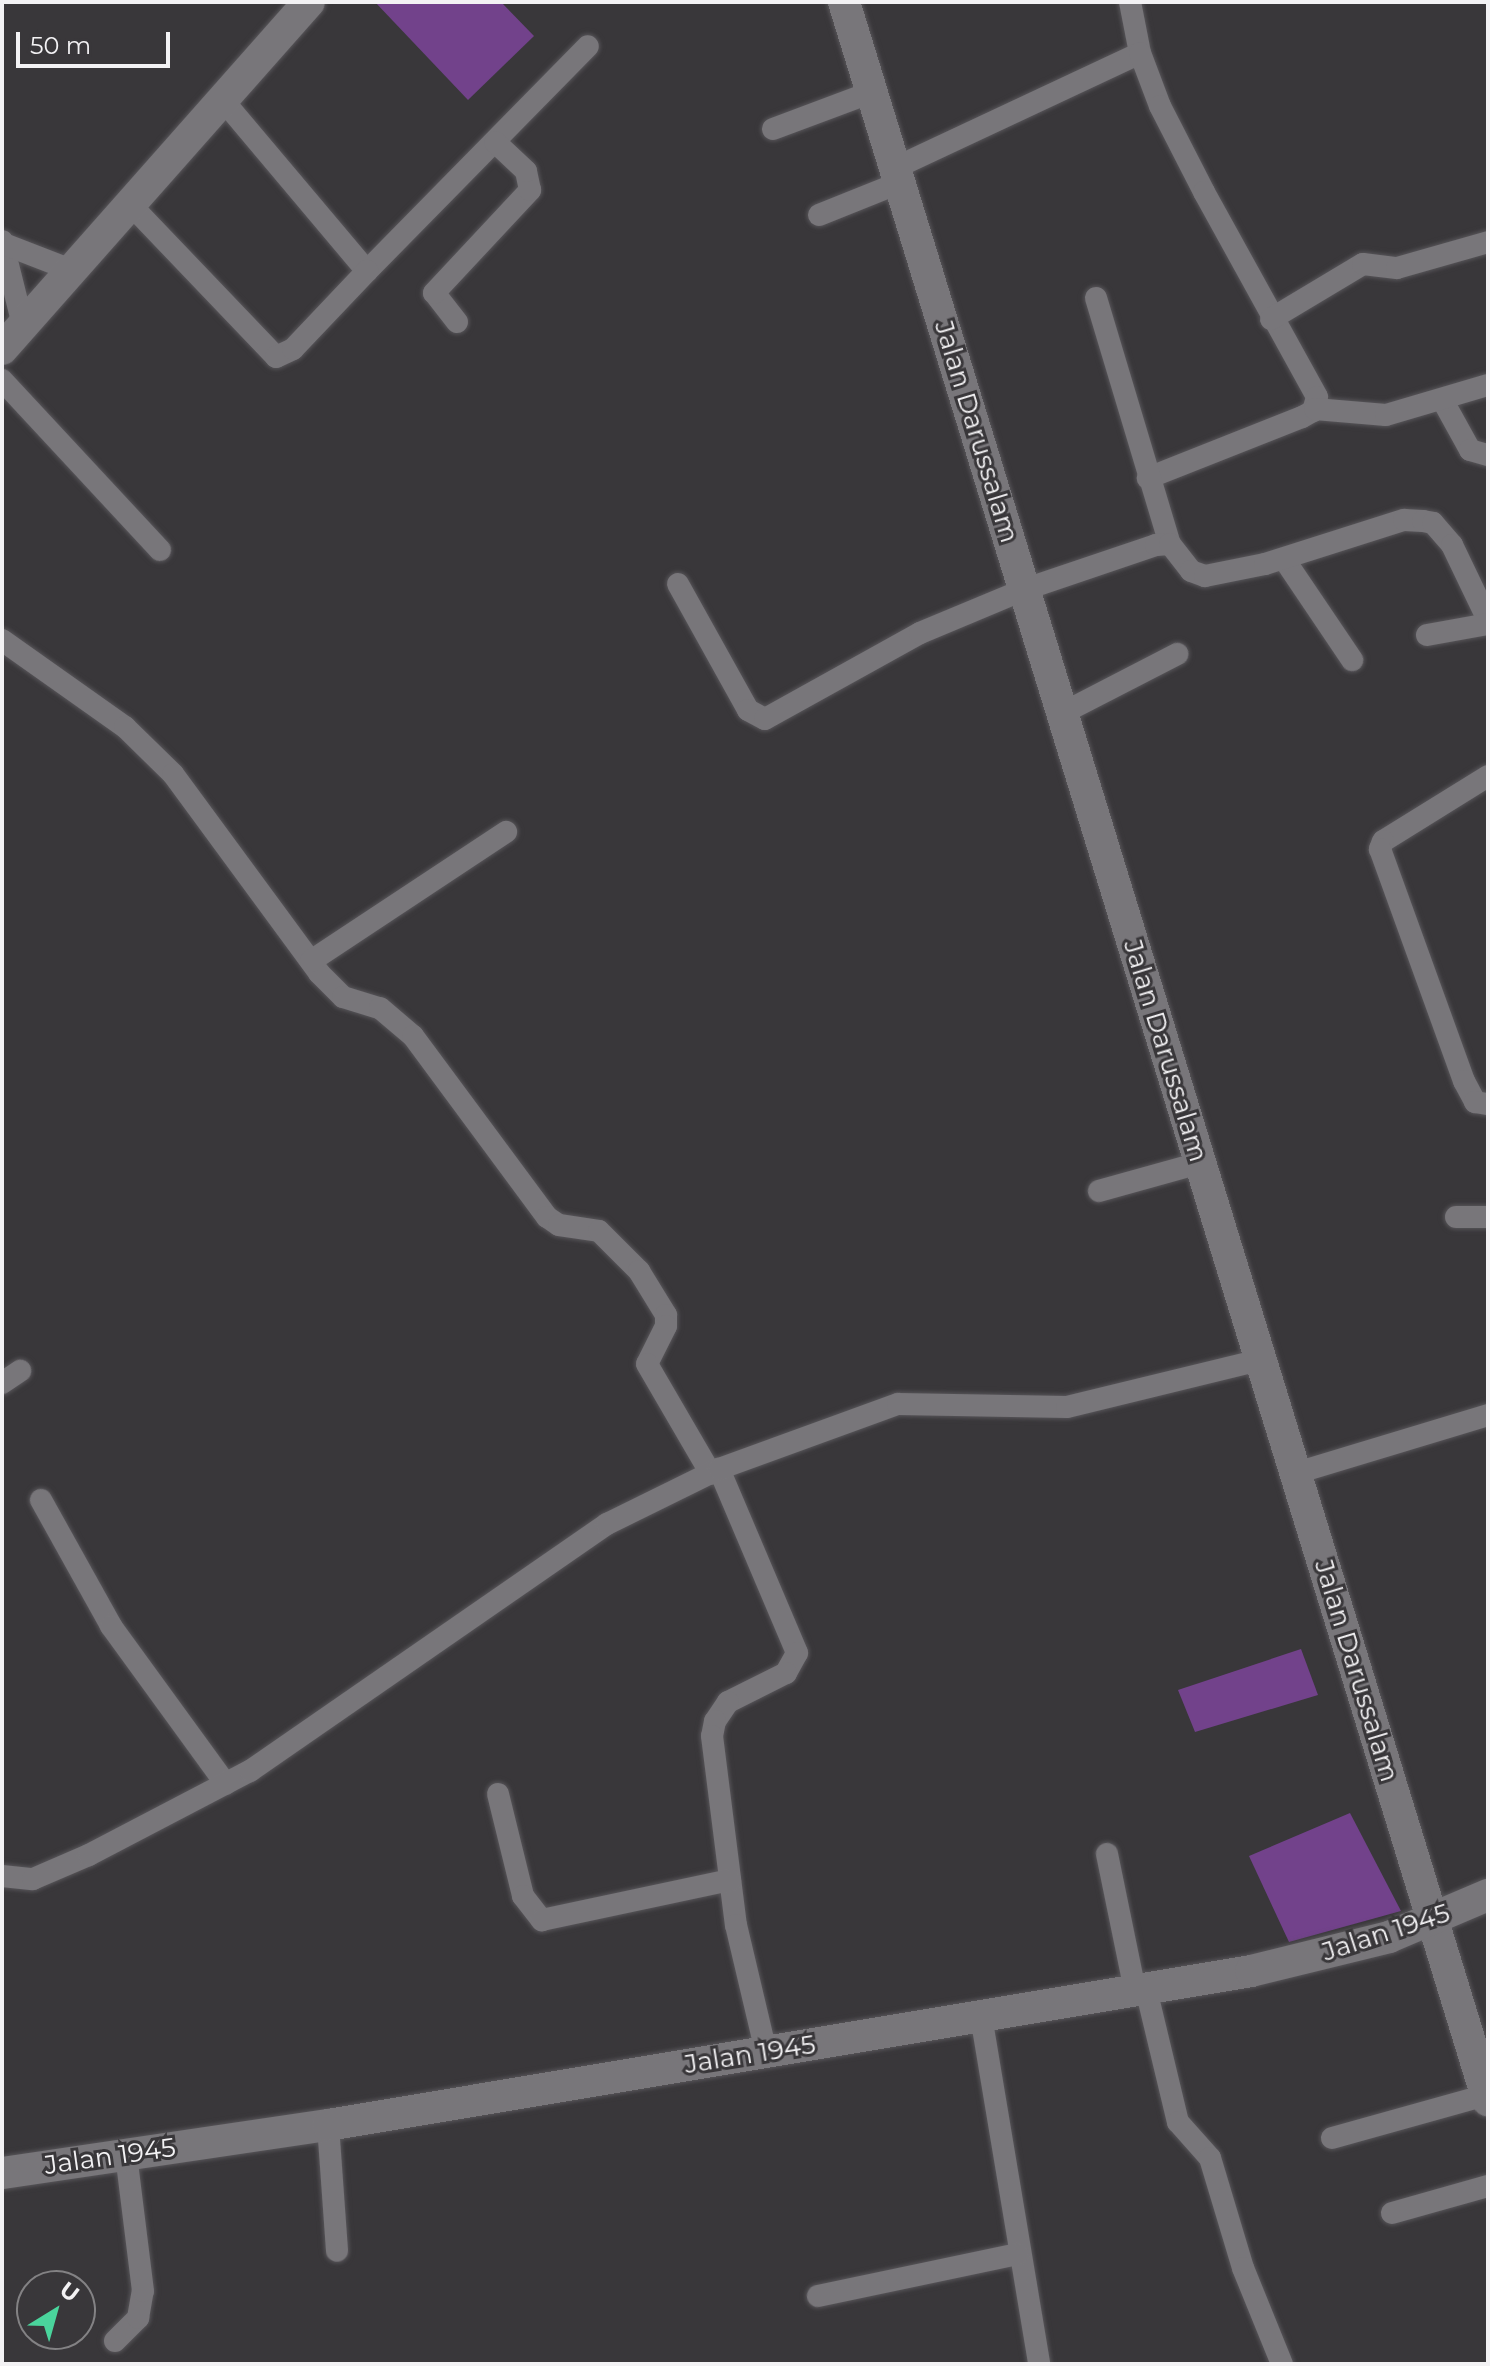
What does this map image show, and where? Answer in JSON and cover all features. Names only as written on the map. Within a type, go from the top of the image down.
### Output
[{"type":"street","points":[[2,349],[309,2]]},
{"type":"street","name":"Jalan Darussalam","points":[[844,2],[1296,1473],[1430,1922],[1487,2097]]},
{"type":"street","points":[[1130,2],[1140,53],[1160,106],[1271,319],[1317,397],[1315,409]]},
{"type":"street","points":[[129,203],[276,357],[293,349],[588,46]]},
{"type":"street","points":[[819,215],[1140,53]]},
{"type":"street","points":[[773,129],[872,92]]},
{"type":"street","points":[[222,99],[367,271]]},
{"type":"street","points":[[457,322],[434,293],[530,190],[526,171],[495,142]]},
{"type":"street","points":[[1271,319],[1363,264],[1397,268],[1488,242]]},
{"type":"street","points":[[3,243],[71,270]]},
{"type":"street","points":[[3,243],[23,325]]},
{"type":"street","points":[[1096,298],[1170,544],[1197,575],[1284,559],[1404,520],[1433,523],[1452,545],[1488,622],[1427,635]]},
{"type":"street","points":[[2,380],[160,550]]},
{"type":"street","points":[[1148,478],[1315,409],[1386,415],[1443,401],[1488,385]]},
{"type":"street","points":[[1443,401],[1470,450],[1488,455]]},
{"type":"street","points":[[678,584],[748,710],[765,719],[920,633],[1023,590],[1139,549],[1170,544]]},
{"type":"street","points":[[1284,559],[1352,660]]},
{"type":"street","points":[[2,640],[125,727],[173,774],[311,961],[343,997],[380,1008],[413,1036],[547,1217],[559,1225],[599,1231],[639,1271],[666,1315],[666,1326],[647,1364],[715,1471],[797,1653],[786,1673],[728,1702],[715,1721],[712,1762],[730,1880],[766,2052]]},
{"type":"street","points":[[1061,714],[1177,654]]},
{"type":"street","points":[[1488,776],[1383,841],[1380,849],[1464,1081],[1475,1102],[1488,1104]]},
{"type":"street","points":[[311,961],[506,832]]},
{"type":"street","points":[[1099,1191],[1199,1163]]},
{"type":"street","points":[[1456,1217],[1488,1217]]},
{"type":"street","points":[[4,1883],[33,1879],[89,1855],[226,1784],[607,1524],[715,1471],[898,1404],[1067,1407],[1260,1360]]},
{"type":"street","points":[[1296,1473],[1488,1415]]},
{"type":"street","points":[[41,1500],[111,1626],[226,1784]]},
{"type":"street","points":[[498,1794],[523,1896],[542,1920],[730,1880]]},
{"type":"street","points":[[1107,1854],[1140,1990],[1178,2122],[1210,2158],[1243,2268],[1282,2364]]},
{"type":"street","name":"Jalan 1945","points":[[2,2173],[328,2125],[1140,1990],[1347,1950],[1430,1922],[1488,1895]]},
{"type":"street","points":[[981,2016],[1018,2254],[1039,2364]]},
{"type":"street","points":[[1332,2138],[1487,2097]]},
{"type":"street","points":[[328,2125],[337,2251]]},
{"type":"street","points":[[115,2341],[138,2318],[143,2291],[126,2154]]},
{"type":"street","points":[[1392,2213],[1488,2186]]},
{"type":"street","points":[[818,2296],[1018,2254]]},
{"type":"building","points":[[375,2],[501,2],[534,36],[468,100]]},
{"type":"building","points":[[1301,1649],[1318,1695],[1195,1732],[1178,1690]]},
{"type":"building","points":[[1350,1813],[1401,1911],[1289,1942],[1249,1856]]}]
